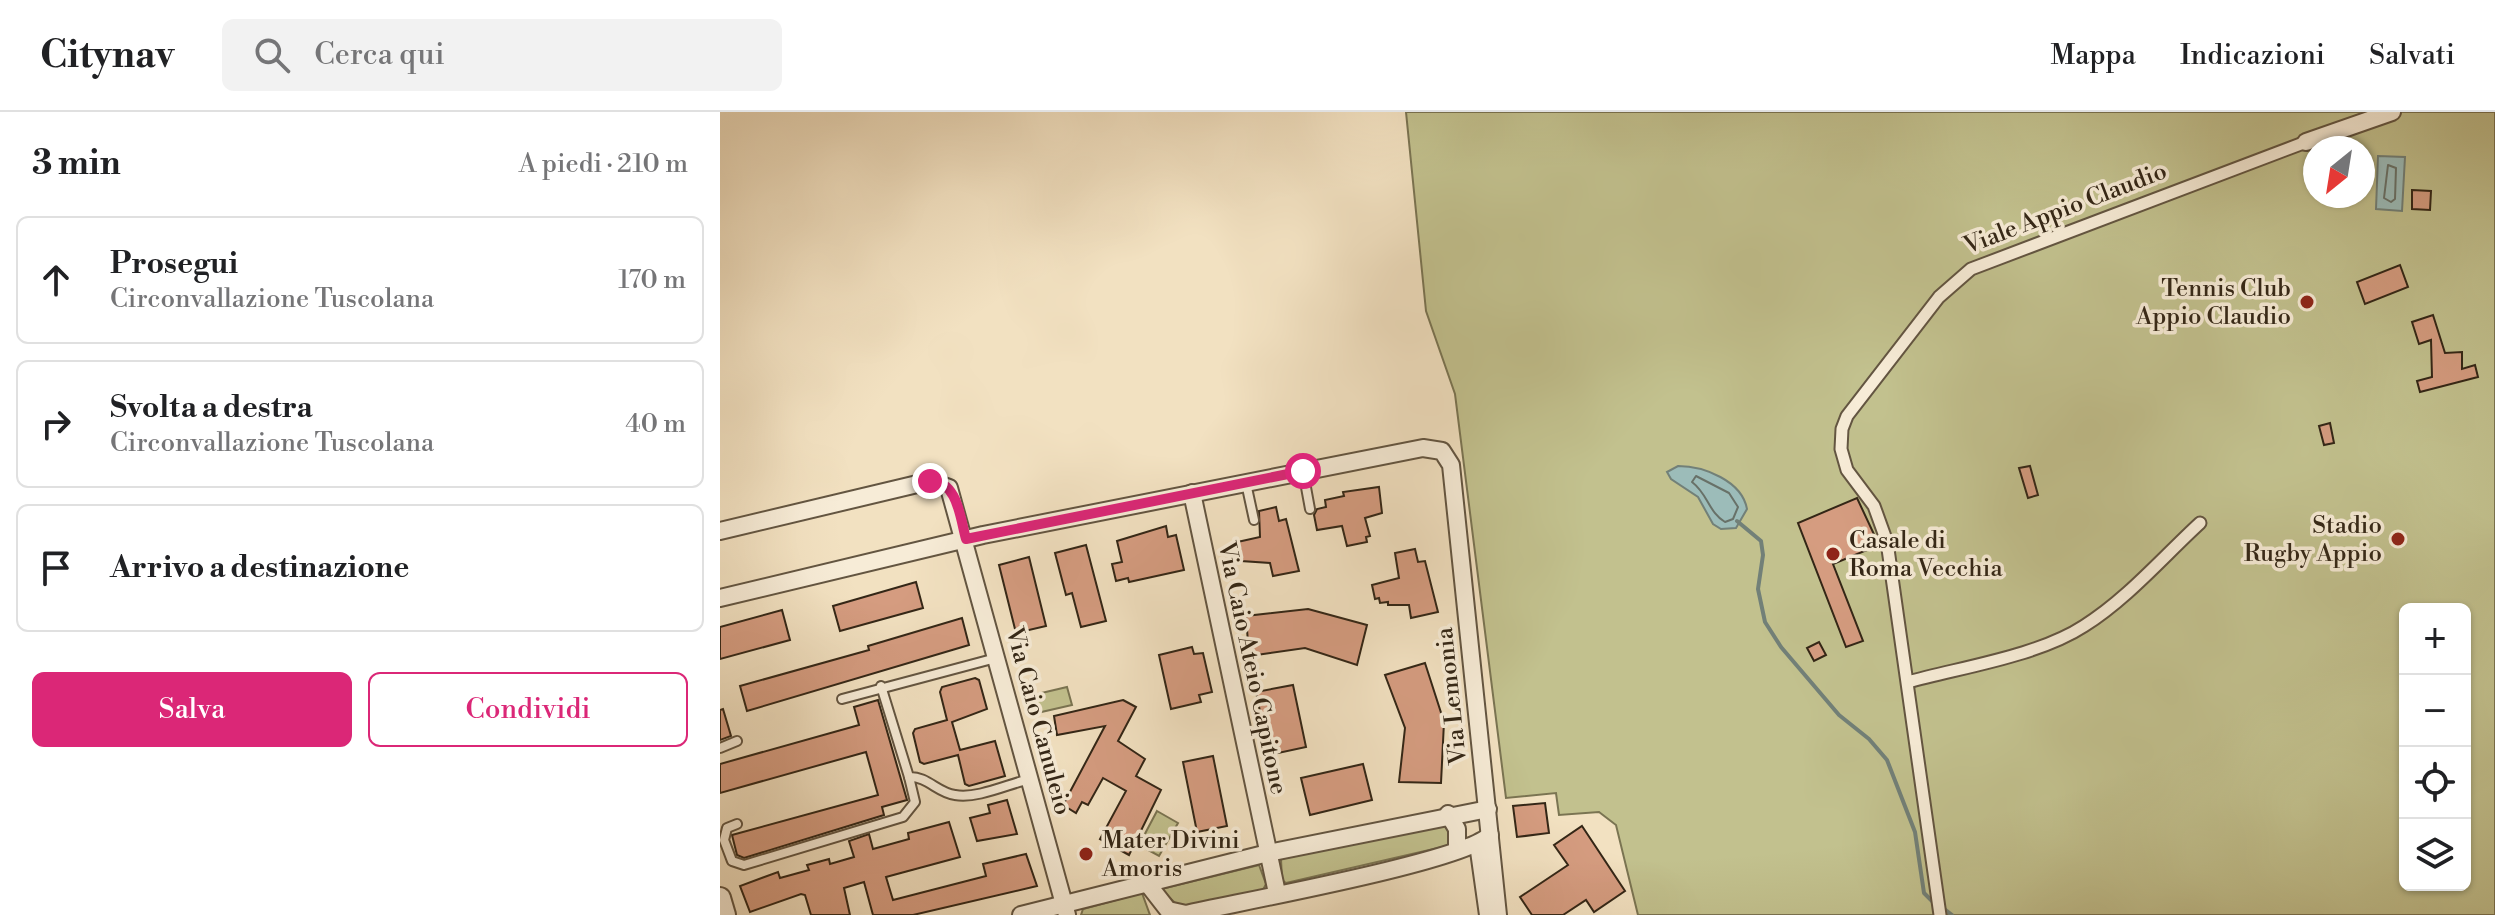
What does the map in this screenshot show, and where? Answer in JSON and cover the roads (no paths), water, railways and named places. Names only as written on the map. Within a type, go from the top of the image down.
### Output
[{"type":"street","name":"Viale Appio Claudio","points":[[2323,136],[2392,112]]},
{"type":"street","name":"Viale Appio Claudio","points":[[1940,915],[1883,526],[1874,506],[1847,470],[1841,449],[1847,416],[1939,297],[1971,269],[2303,143]]},
{"type":"street","name":"Via Lemonia","points":[[1303,471],[1431,448],[1447,455],[1452,473],[1488,809],[1484,839],[1488,915]]},
{"type":"street","points":[[720,598],[966,539],[1303,471]]},
{"type":"street","name":"Via Caio Canuleio","points":[[720,531],[934,481],[946,485],[953,494],[966,539],[1065,909]]},
{"type":"street","name":"Via Caio Ateio Capitone","points":[[1192,493],[1277,893]]},
{"type":"street","points":[[1908,682],[2043,645],[2085,626],[2200,523]]},
{"type":"street","points":[[1021,915],[1065,909],[1147,883],[1268,853],[1448,814],[1488,809]]},
{"type":"street","points":[[1448,814],[1457,829],[1457,850]]},
{"type":"street","points":[[1147,883],[1165,907],[1179,914],[1457,850],[1484,839]]},
{"type":"street","name":"Via Lemonia","points":[[1484,839],[1498,915]]},
{"type":"street","points":[[720,898],[725,915]]},
{"type":"lane","points":[[1303,471],[1310,509]]},
{"type":"lane","points":[[1246,482],[1254,520]]},
{"type":"lane","points":[[842,699],[881,686],[997,658]]},
{"type":"lane","points":[[737,824],[727,828],[724,840],[732,861],[744,865],[903,817],[915,802],[881,686]]},
{"type":"lane","points":[[720,748],[737,741]]},
{"type":"lane","points":[[909,777],[922,778],[947,793],[960,796],[1031,779]]},
{"type":"water","points":[[2378,156],[2405,157],[2402,211],[2376,209]]},
{"type":"water","points":[[1678,466],[1710,472],[1738,490],[1747,509],[1736,528],[1721,529],[1713,524],[1698,497],[1671,479],[1667,472]]},
{"type":"waterway","points":[[1737,521],[1761,541],[1763,555],[1758,589],[1765,622],[1781,647],[1839,715],[1869,739],[1887,760],[1915,832],[1924,893],[1935,904]]},
{"type":"waterway","points":[[1943,908],[1952,915]]},
{"type":"place","name":"Tennis Club Appio Claudio","points":[[2307,302]]},
{"type":"place","name":"Stadio Rugby Appio","points":[[2398,539]]},
{"type":"place","name":"Casale di Roma Vecchia","points":[[1833,554]]},
{"type":"place","name":"Mater Divini Amoris","points":[[1086,854]]}]
